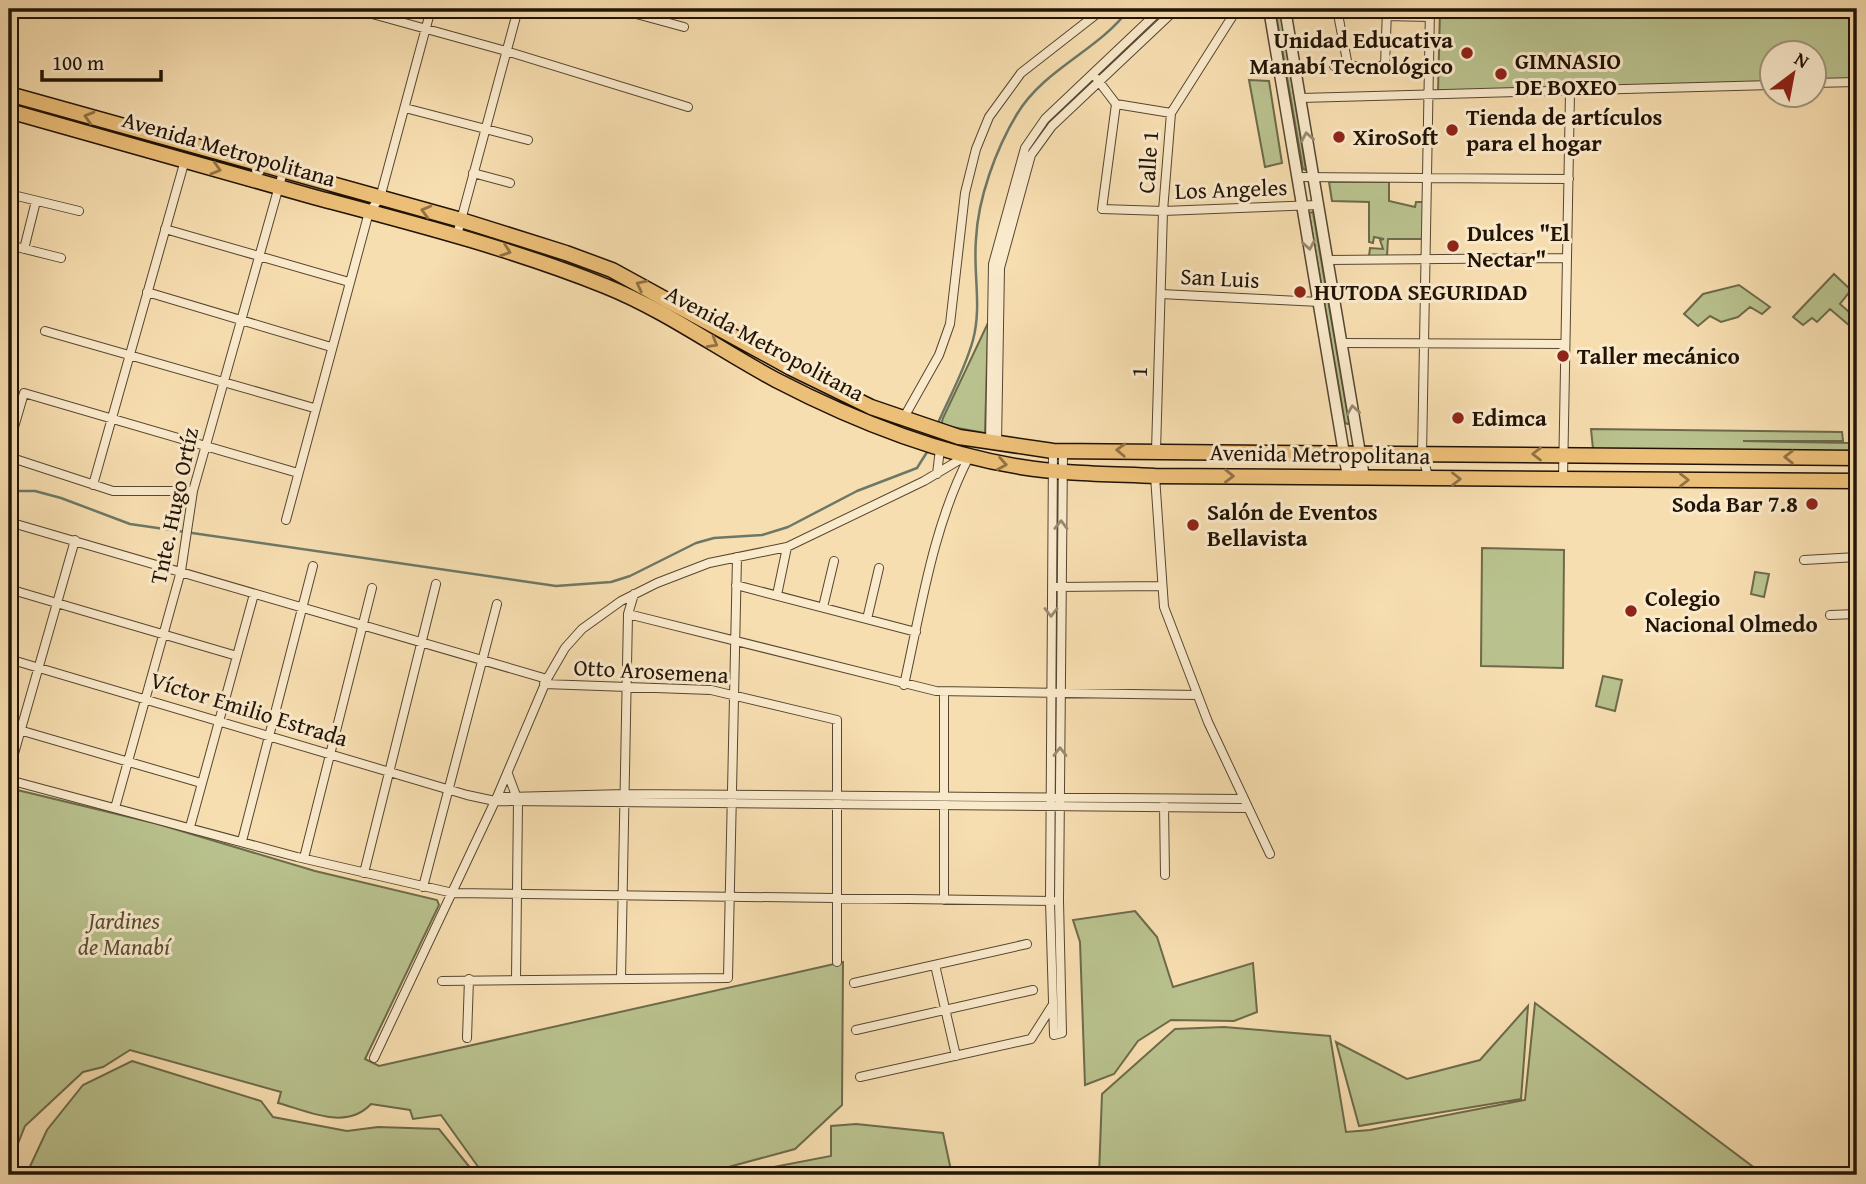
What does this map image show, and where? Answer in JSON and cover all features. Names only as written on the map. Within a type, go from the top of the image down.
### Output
[{"type":"highway","name":"Avenida Metropolitana","points":[[9,94],[461,220],[612,270],[791,368],[903,419],[942,432],[994,444],[1058,451],[1857,458]]},
{"type":"highway","name":"Avenida Metropolitana","points":[[9,111],[457,236],[607,287],[799,391],[915,442],[967,457],[1057,471],[1155,475],[1857,481]]},
{"type":"highway","points":[[690,330],[698,316]]},
{"type":"street","points":[[286,520],[349,282],[369,212],[380,198],[431,9]]},
{"type":"street","points":[[457,236],[518,9]]},
{"type":"street","points":[[618,9],[684,27]]},
{"type":"street","points":[[903,419],[939,355],[950,324],[965,193],[976,149],[989,117],[1021,73],[1103,9]]},
{"type":"street","points":[[994,444],[999,283],[1004,250],[1035,145],[1161,9]]},
{"type":"street","points":[[1096,77],[1176,9]]},
{"type":"street","name":"Calle 1","points":[[1161,294],[1163,211],[1171,113],[1237,9]]},
{"type":"street","points":[[1269,9],[1348,477]]},
{"type":"street","points":[[1285,9],[1364,477]]},
{"type":"street","points":[[1336,9],[1348,66]]},
{"type":"street","points":[[365,12],[506,51],[688,107]]},
{"type":"street","points":[[1334,65],[1385,66],[1387,12],[1429,13],[1422,455],[1429,478]]},
{"type":"street","points":[[1096,77],[1116,104],[1171,113]]},
{"type":"street","points":[[1828,83],[1857,82]]},
{"type":"street","points":[[1300,98],[1428,97],[1758,85]]},
{"type":"street","points":[[1563,479],[1570,92]]},
{"type":"street","name":"Los Angeles","points":[[1116,104],[1102,209],[1163,211],[1318,205]]},
{"type":"street","points":[[405,108],[528,140]]},
{"type":"street","points":[[93,485],[184,160]]},
{"type":"street","name":"Tnte. Hugo Ortíz","points":[[115,808],[181,568],[192,492],[283,172]]},
{"type":"street","points":[[473,173],[510,183]]},
{"type":"street","points":[[1297,177],[1569,179]]},
{"type":"street","points":[[9,194],[79,211]]},
{"type":"street","points":[[24,249],[36,201]]},
{"type":"street","points":[[165,229],[349,282]]},
{"type":"street","points":[[9,245],[61,258]]},
{"type":"street","points":[[1328,260],[1567,258]]},
{"type":"street","points":[[147,292],[331,347]]},
{"type":"street","name":"San Luis","points":[[1161,294],[1319,302]]},
{"type":"street","name":"1","points":[[1156,451],[1161,294]]},
{"type":"street","points":[[45,331],[314,408]]},
{"type":"street","points":[[1342,343],[1565,344]]},
{"type":"street","points":[[9,444],[24,393],[298,473]]},
{"type":"street","points":[[937,474],[938,448]]},
{"type":"street","points":[[1055,803],[1060,695],[1056,587],[1058,451]]},
{"type":"street","points":[[9,457],[128,494],[169,490],[192,492]]},
{"type":"street","points":[[374,1058],[508,774],[546,682],[565,648],[582,628],[634,594],[689,569],[788,547],[967,457]]},
{"type":"street","points":[[904,685],[943,521],[967,457]]},
{"type":"street","points":[[1155,475],[1161,586],[1169,621],[1197,695],[1270,854]]},
{"type":"street","name":"Otto Arosemena","points":[[9,522],[181,568],[254,594],[546,682],[733,693],[837,720],[837,800]]},
{"type":"street","points":[[9,771],[75,540]]},
{"type":"street","points":[[777,596],[788,547]]},
{"type":"street","points":[[442,981],[728,978],[737,557]]},
{"type":"street","points":[[1804,560],[1857,557]]},
{"type":"street","points":[[823,607],[834,561]]},
{"type":"street","points":[[242,841],[313,566]]},
{"type":"street","points":[[867,619],[879,568]]},
{"type":"street","points":[[364,873],[436,584]]},
{"type":"street","points":[[736,585],[916,632]]},
{"type":"street","points":[[1056,587],[1161,586]]},
{"type":"street","points":[[304,858],[372,587]]},
{"type":"street","points":[[1055,901],[1062,1033],[1054,1035],[1055,803],[1050,694],[1056,587]]},
{"type":"street","points":[[9,589],[237,656]]},
{"type":"street","points":[[190,827],[254,594]]},
{"type":"street","points":[[621,979],[628,614],[634,594]]},
{"type":"street","points":[[423,887],[497,604]]},
{"type":"street","points":[[628,614],[904,685],[944,692],[1197,695]]},
{"type":"street","points":[[1830,615],[1857,614]]},
{"type":"street","name":"Víctor Emilio Estrada","points":[[9,659],[145,697],[478,798],[1163,803]]},
{"type":"street","points":[[944,692],[944,900]]},
{"type":"street","points":[[9,727],[201,783]]},
{"type":"street","points":[[508,774],[518,798],[516,979]]},
{"type":"street","points":[[9,780],[304,858],[453,892],[1055,901]]},
{"type":"street","points":[[1163,803],[1243,799]]},
{"type":"street","points":[[837,800],[837,962]]},
{"type":"street","points":[[1163,803],[1248,808]]},
{"type":"street","points":[[1163,803],[1165,875]]},
{"type":"street","points":[[854,983],[1027,944]]},
{"type":"street","points":[[935,965],[956,1056]]},
{"type":"street","points":[[467,1038],[468,979]]},
{"type":"street","points":[[856,1030],[1033,990]]},
{"type":"street","points":[[860,1077],[1031,1039],[1053,1005]]},
{"type":"green space","points":[[1275,9],[1280,9],[1306,170],[1303,169]]},
{"type":"green space","points":[[1440,9],[1857,9],[1857,80],[1828,81],[1828,38],[1758,38],[1758,83],[1438,93]]},
{"type":"green space","points":[[1249,80],[1269,81],[1282,163],[1265,167]]},
{"type":"green space","points":[[1329,182],[1389,182],[1389,201],[1415,207],[1416,202],[1424,202],[1423,239],[1388,239],[1387,256],[1369,256],[1370,248],[1383,249],[1380,240],[1384,239],[1374,237],[1373,243],[1369,242],[1369,202],[1332,201]]},
{"type":"green space","points":[[1313,212],[1348,424],[1345,423],[1309,213]]},
{"type":"green space","points":[[1834,274],[1851,290],[1840,304],[1857,319],[1857,332],[1830,309],[1817,322],[1812,318],[1803,325],[1793,317]]},
{"type":"green space","points":[[1739,285],[1770,307],[1762,314],[1750,307],[1738,317],[1721,322],[1710,316],[1698,326],[1684,314],[1703,294]]},
{"type":"green space","points":[[988,323],[985,433],[941,425],[943,418]]},
{"type":"green space","points":[[1591,429],[1842,432],[1843,441],[1743,441],[1854,443],[1854,452],[1593,449]]},
{"type":"green space","points":[[1482,548],[1564,550],[1563,668],[1481,666]]},
{"type":"green space","points":[[1755,572],[1769,574],[1764,597],[1751,594]]},
{"type":"green space","points":[[1603,676],[1622,680],[1615,711],[1596,706]]},
{"type":"green space","name":"Jardines de Manabí","points":[[9,788],[158,824],[315,871],[437,900],[439,905],[365,1059],[379,1066],[843,962],[842,1105],[795,1149],[699,1175],[484,1175],[441,1115],[413,1119],[410,1110],[371,1104],[350,1116],[326,1117],[278,1103],[281,1092],[130,1050],[103,1067],[83,1072],[25,1126],[9,1166]]},
{"type":"green space","points":[[1135,911],[1157,937],[1173,987],[1253,963],[1257,1012],[1234,1021],[1171,1020],[1138,1041],[1114,1074],[1085,1085],[1080,942],[1073,920]]},
{"type":"green space","points":[[1535,1003],[1764,1175],[1099,1175],[1102,1094],[1175,1029],[1224,1027],[1330,1036],[1346,1132],[1370,1130],[1525,1100]]},
{"type":"green space","points":[[1528,1006],[1521,1099],[1359,1126],[1336,1042],[1407,1079],[1480,1060]]},
{"type":"green space","points":[[132,1061],[261,1101],[273,1117],[347,1131],[378,1127],[439,1129],[476,1175],[26,1175],[47,1130],[83,1085]]},
{"type":"green space","points":[[856,1124],[943,1133],[952,1175],[732,1175],[831,1156],[831,1126]]},
{"type":"waterway","points":[[938,423],[962,372],[976,327],[977,223],[989,174],[1002,143],[1017,114],[1042,84],[1102,37],[1129,9]]},
{"type":"waterway","points":[[9,491],[35,491],[61,498],[130,524],[556,586],[611,582],[630,576],[696,543],[714,538],[762,535],[788,527],[857,491],[917,468],[929,449]]},
{"type":"place","name":"Unidad Educativa Manabí Tecnológico","points":[[1467,53]]},
{"type":"place","name":"GIMNASIO DE BOXEO","points":[[1501,74]]},
{"type":"place","name":"Tienda de artículos para el hogar","points":[[1452,130]]},
{"type":"place","name":"XiroSoft","points":[[1339,137]]},
{"type":"place","name":"Dulces \"El Nectar\"","points":[[1453,246]]},
{"type":"place","name":"HUTODA SEGURIDAD","points":[[1300,292]]},
{"type":"place","name":"Taller mecánico","points":[[1563,356]]},
{"type":"place","name":"Edimca","points":[[1458,418]]},
{"type":"place","name":"Soda Bar 7.8","points":[[1812,504]]},
{"type":"place","name":"Salón de Eventos Bellavista","points":[[1193,525]]},
{"type":"place","name":"Colegio Nacional Olmedo","points":[[1631,611]]}]
